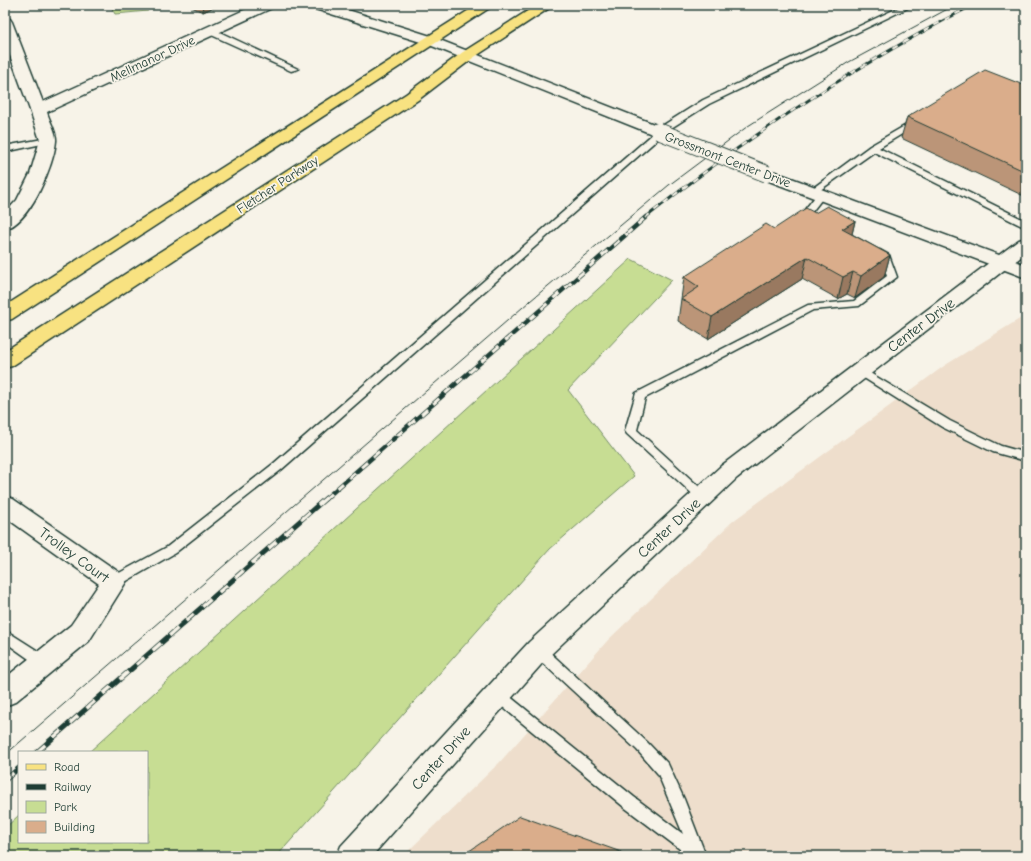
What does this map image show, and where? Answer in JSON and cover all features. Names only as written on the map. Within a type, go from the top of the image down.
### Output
[{"type":"main road","points":[[5,315],[487,5]]},
{"type":"main road","name":"Fletcher Parkway","points":[[5,361],[412,97],[468,55],[547,5]]},
{"type":"street","name":"Mellmanor Drive","points":[[38,110],[267,5]]},
{"type":"street","name":"Grossmont Center Drive","points":[[317,5],[432,40],[767,174],[1026,272]]},
{"type":"street","points":[[5,22],[48,140],[38,174],[25,202],[5,224]]},
{"type":"street","name":"Center Drive","points":[[352,856],[538,650],[729,472],[1026,244]]},
{"type":"street","name":"Trolley Court","points":[[5,505],[114,582],[80,633],[5,694]]},
{"type":"lane","points":[[114,582],[172,550],[276,467],[666,128],[706,102],[910,5]]},
{"type":"lane","points":[[210,31],[294,69]]},
{"type":"lane","points":[[825,225],[806,214],[817,193],[873,148],[920,120]]},
{"type":"lane","points":[[5,149],[48,140]]},
{"type":"lane","points":[[873,148],[1026,225]]},
{"type":"lane","points":[[703,497],[631,431],[640,396],[811,307],[856,304],[892,277],[884,255],[871,249]]},
{"type":"lane","points":[[860,371],[946,424],[997,449],[1026,457]]},
{"type":"lane","points":[[5,635],[44,662]]},
{"type":"lane","points":[[538,650],[642,746],[663,769],[677,799],[699,855]]},
{"type":"lane","points":[[498,695],[629,802],[699,855]]},
{"type":"shaded area","points":[[1026,315],[1026,856],[403,856],[499,763],[608,640],[733,521],[944,366]]},
{"type":"green space","points":[[110,5],[145,5],[148,11],[115,14]]},
{"type":"green space","points":[[631,259],[672,280],[568,390],[634,476],[550,549],[277,856],[5,856],[5,828],[18,816],[18,843],[148,843],[148,751],[90,751]]},
{"type":"building","points":[[985,70],[1026,86],[1026,172],[907,117]]},
{"type":"building","points":[[827,206],[855,221],[842,229],[890,255],[861,276],[853,272],[843,277],[807,257],[712,317],[681,299],[699,287],[684,277],[766,224],[774,229],[806,208],[815,213]]},
{"type":"building","points":[[520,816],[621,852],[624,856],[462,856]]},
{"type":"tram line","points":[[5,755],[530,301],[669,185],[748,126],[849,62],[955,5]]},
{"type":"railway","points":[[645,218],[763,130],[804,103],[887,52],[973,5]]},
{"type":"railway","points":[[325,499],[646,217]]},
{"type":"railway","points":[[38,751],[326,498]]},
{"type":"railway","points":[[5,780],[18,769]]}]
